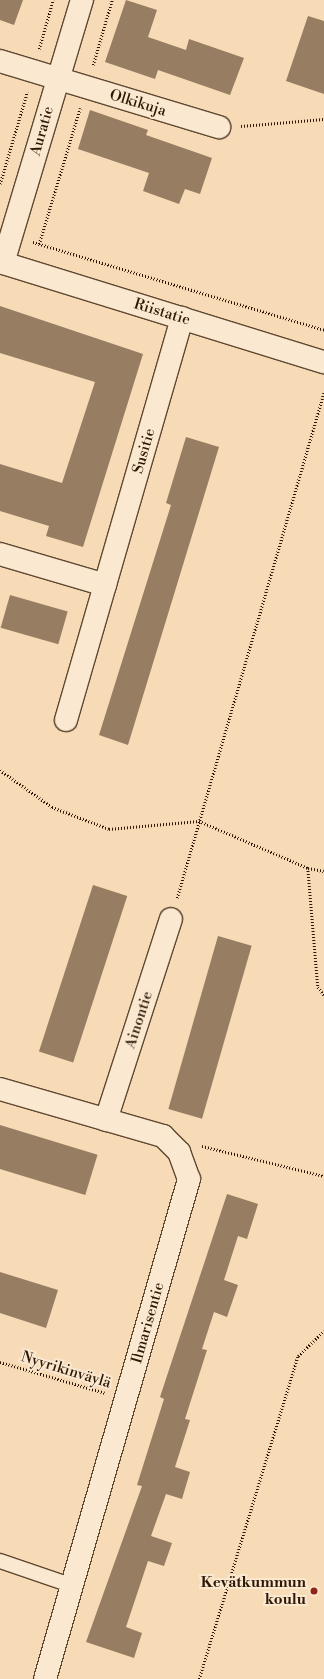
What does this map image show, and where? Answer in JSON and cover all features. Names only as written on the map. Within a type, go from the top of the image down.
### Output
[{"type":"street","name":"Auratie","points":[[1,263],[12,236],[57,78],[82,0]]},
{"type":"street","name":"Olkikuja","points":[[0,61],[219,127]]},
{"type":"street","name":"Riistatie","points":[[1,263],[324,362]]},
{"type":"street","name":"Susitie","points":[[66,720],[182,318]]},
{"type":"street","points":[[0,554],[106,585]]},
{"type":"street","name":"Ainontie","points":[[106,1120],[171,919]]},
{"type":"street","name":"Ilmarisentie","points":[[0,1089],[163,1136],[179,1152],[189,1179],[74,1586],[45,1679]]},
{"type":"lane","points":[[0,1561],[74,1586]]},
{"type":"path","points":[[39,244],[112,0]]},
{"type":"path","points":[[219,127],[324,119]]},
{"type":"path","points":[[12,236],[324,330]]},
{"type":"path","points":[[171,919],[324,392]]},
{"type":"path","points":[[0,770],[52,807],[109,829],[199,821],[308,868],[324,871]]},
{"type":"path","points":[[308,868],[318,987],[324,995]]},
{"type":"path","points":[[179,1152],[198,1145],[324,1176]]},
{"type":"path","points":[[199,1679],[298,1356],[324,1331]]},
{"type":"path","name":"Nyyrikinväylä","points":[[0,1362],[126,1400]]},
{"type":"building","points":[[0,0],[23,0],[14,25],[0,20]]},
{"type":"building","points":[[126,0],[157,10],[148,37],[186,50],[189,39],[244,58],[230,95],[158,70],[155,79],[105,62]]},
{"type":"building","points":[[308,16],[324,21],[324,94],[286,81]]},
{"type":"building","points":[[90,110],[148,130],[146,135],[212,158],[200,194],[185,189],[179,204],[143,191],[149,173],[78,149]]},
{"type":"building","points":[[0,306],[143,354],[83,547],[46,536],[49,526],[0,511],[0,464],[62,483],[95,382],[0,353]]},
{"type":"building","points":[[186,437],[219,447],[128,745],[99,735],[171,505],[166,503]]},
{"type":"building","points":[[10,595],[68,612],[58,644],[1,628]]},
{"type":"building","points":[[93,885],[127,896],[73,1063],[39,1051]]},
{"type":"building","points":[[218,936],[252,946],[202,1119],[168,1109]]},
{"type":"building","points":[[0,1125],[98,1155],[85,1195],[0,1169]]},
{"type":"building","points":[[227,1194],[258,1204],[247,1239],[238,1236],[224,1280],[238,1285],[227,1317],[214,1312],[202,1349],[207,1350],[185,1419],[190,1420],[175,1467],[190,1472],[182,1499],[166,1494],[151,1536],[172,1543],[164,1566],[148,1561],[126,1627],[142,1633],[134,1658],[86,1642],[142,1486],[137,1485],[164,1399],[160,1397]]},
{"type":"building","points":[[0,1272],[58,1290],[46,1328],[0,1313]]},
{"type":"place","name":"Kevätkummun koulu","points":[[314,1591]]}]
